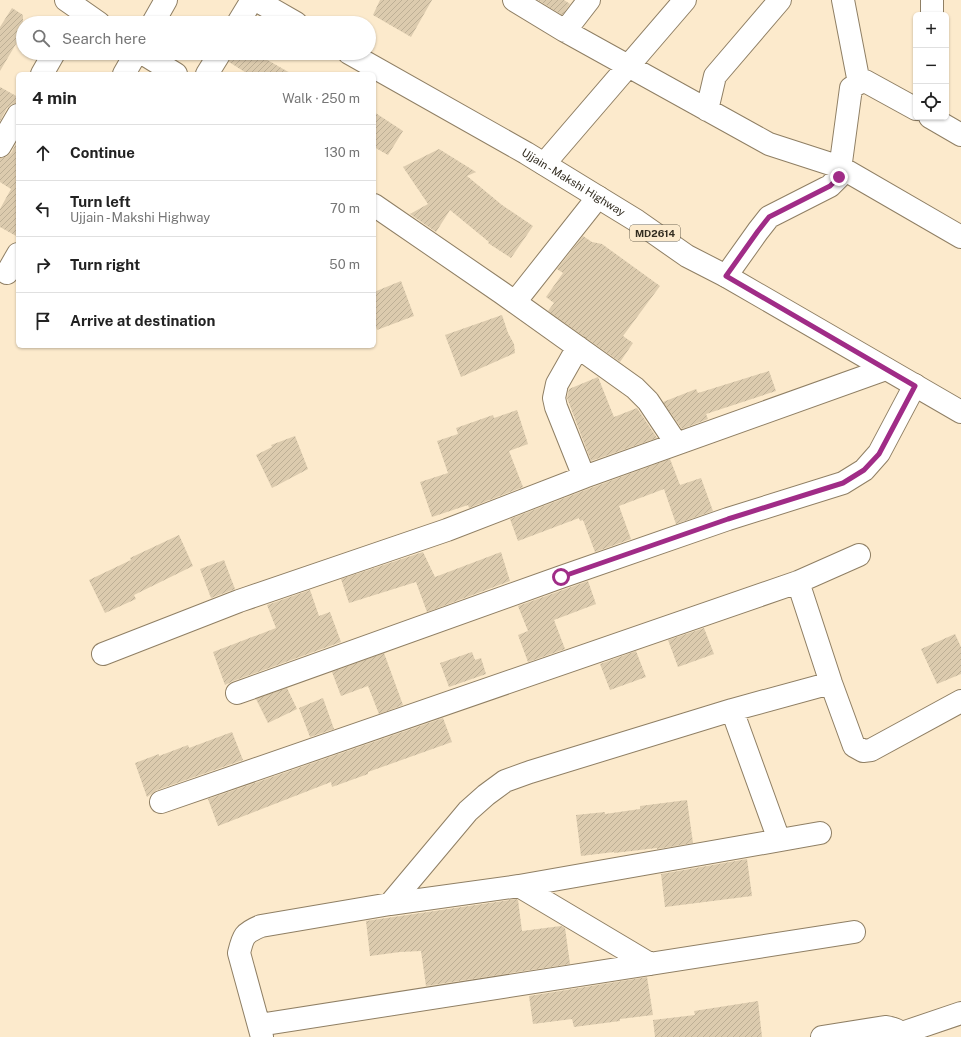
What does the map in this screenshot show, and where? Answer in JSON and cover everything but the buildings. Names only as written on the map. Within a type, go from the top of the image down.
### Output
[{"type":"street","points":[[157,16],[166,0]]},
{"type":"street","points":[[242,16],[252,0]]},
{"type":"street","points":[[256,0],[284,16]]},
{"type":"street","points":[[514,0],[565,32],[768,144],[840,167],[961,237]]},
{"type":"street","points":[[565,32],[589,0]]},
{"type":"street","points":[[544,164],[685,0]]},
{"type":"street","points":[[707,110],[715,76],[780,0]]},
{"type":"street","points":[[843,0],[859,83]]},
{"type":"street","points":[[932,0],[932,12]]},
{"type":"street","points":[[76,8],[88,16]]},
{"type":"street","points":[[43,72],[50,60]]},
{"type":"street","points":[[125,72],[132,60]]},
{"type":"street","points":[[153,60],[173,72]]},
{"type":"street","points":[[208,72],[216,60]]},
{"type":"street","name":"Ujjain - Makshi Highway","points":[[361,60],[544,164],[637,221],[687,256],[726,276],[961,412]]},
{"type":"street","points":[[726,276],[769,217],[830,186],[839,177],[851,88],[866,81],[913,107]]},
{"type":"street","points":[[0,146],[16,118]]},
{"type":"street","points":[[937,120],[961,134]]},
{"type":"street","points":[[515,302],[598,197]]},
{"type":"street","points":[[376,206],[515,302],[635,388],[648,401],[676,444]]},
{"type":"street","points":[[7,273],[16,257]]},
{"type":"street","points":[[578,347],[557,384],[554,398],[556,407],[584,477]]},
{"type":"street","points":[[104,654],[238,601],[447,530],[584,477],[886,368]]},
{"type":"street","points":[[237,693],[728,519],[843,483],[864,470],[879,454],[915,386]]},
{"type":"street","points":[[161,802],[798,582],[859,555]]},
{"type":"street","points":[[798,582],[831,683],[854,746],[863,751],[871,750],[961,701]]},
{"type":"street","points":[[390,904],[468,811],[505,781],[732,710],[831,683]]},
{"type":"street","points":[[732,710],[779,840]]},
{"type":"street","points":[[820,833],[519,886],[390,904],[261,926],[247,933],[242,940],[239,953],[260,1031],[650,964],[854,932]]},
{"type":"street","points":[[519,886],[650,964]]},
{"type":"street","points":[[822,1037],[885,1027],[892,1028],[903,1035],[961,1013]]},
{"type":"route","points":[[561,577],[728,519],[843,483],[864,470],[879,454],[915,386],[726,276],[769,217],[830,186],[839,177]]}]
